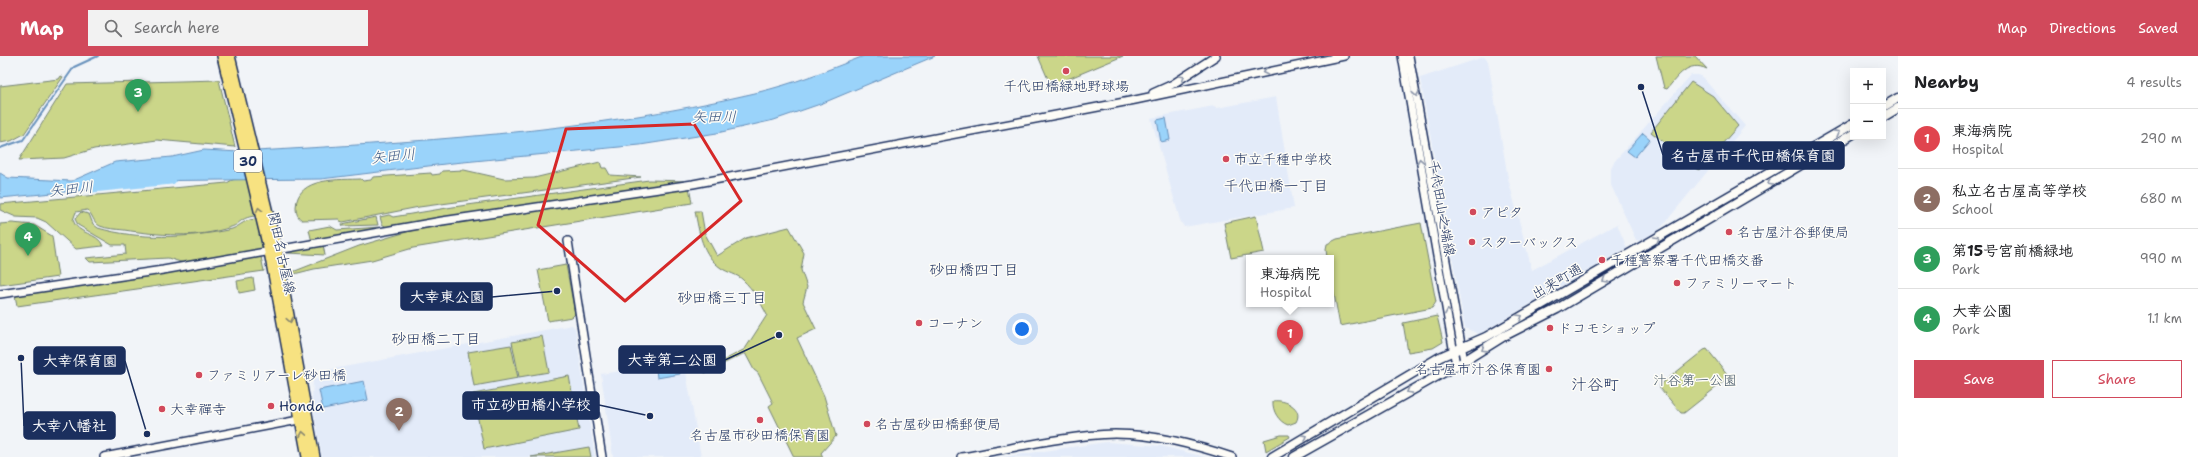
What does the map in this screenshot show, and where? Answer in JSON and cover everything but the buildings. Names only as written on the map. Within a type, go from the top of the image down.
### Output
[{"type":"main road","name":"関田名古屋線","points":[[222,56],[273,251]]},
{"type":"main road","name":"関田名古屋線","points":[[230,56],[273,251],[304,419],[307,457]]},
{"type":"main road","points":[[1886,105],[1898,98]]},
{"type":"main road","points":[[1886,115],[1898,108]]},
{"type":"main road","name":"出来町通","points":[[1272,457],[1457,349],[1486,337],[1850,126]]},
{"type":"main road","name":"出来町通","points":[[1294,457],[1464,361],[1504,336],[1557,309],[1850,136]]},
{"type":"main road","name":"関田名古屋線","points":[[304,419],[315,457]]},
{"type":"street","points":[[1135,100],[1173,84],[1216,56]]},
{"type":"street","points":[[0,294],[273,251],[442,222],[700,182],[1135,100],[1344,56]]},
{"type":"street","name":"千代田山之端線","points":[[1402,56],[1457,349],[1456,365]]},
{"type":"street","name":"千代田山之端線","points":[[1409,56],[1430,199]]},
{"type":"street","points":[[568,241],[602,457]]},
{"type":"street","name":"千代田山之端線","points":[[1457,349],[1464,361]]},
{"type":"street","points":[[104,457],[304,419]]},
{"type":"street","points":[[961,457],[978,456],[1084,436],[1116,434],[1142,435],[1178,442],[1232,457]]},
{"type":"highlighted area","points":[[694,124],[741,201],[625,301],[538,225],[566,129]]},
{"type":"shaded area","points":[[1484,57],[1488,61],[1508,178],[1532,270],[1617,224],[1627,248],[1479,334],[1465,328],[1420,78]]},
{"type":"shaded area","points":[[1691,75],[1699,75],[1703,78],[1745,126],[1659,230],[1639,241],[1636,240],[1610,183],[1610,170],[1614,162]]},
{"type":"shaded area","points":[[1276,97],[1294,208],[1184,227],[1180,220],[1151,118],[1214,106],[1217,108]]},
{"type":"shaded area","points":[[572,325],[575,328],[595,457],[322,457],[312,403],[313,379],[323,378],[327,370]]},
{"type":"shaded area","points":[[684,361],[701,457],[613,457],[601,374]]},
{"type":"shaded area","points":[[1107,442],[1161,446],[1205,457],[1003,457]]},
{"type":"green space","name":"千代田橋緑地野球場","points":[[1038,56],[1123,56],[1051,86]]},
{"type":"green space","points":[[1656,56],[1695,56],[1707,69],[1694,66],[1689,68],[1679,75],[1667,89],[1664,88]]},
{"type":"green space","points":[[61,76],[63,77],[24,134],[11,141],[0,143],[0,86],[59,79]]},
{"type":"green space","points":[[219,80],[235,147],[157,140],[94,149],[64,158],[19,160],[67,84]]},
{"type":"green space","points":[[1691,82],[1713,96],[1738,126],[1699,170],[1651,132]]},
{"type":"green space","points":[[600,162],[602,168],[606,168],[610,175],[641,177],[419,207],[343,222],[339,219],[302,220],[296,211],[298,197],[304,190],[312,185],[332,180],[361,179],[363,181],[371,180],[373,177],[431,173],[432,175],[440,174],[442,171],[464,170],[504,179],[534,178]]},
{"type":"green space","points":[[246,177],[255,216],[246,218],[231,227],[218,231],[191,235],[150,233],[106,228],[98,225],[87,210],[76,212],[73,220],[75,225],[97,238],[103,246],[76,249],[46,222],[37,218],[16,217],[0,210],[0,204],[227,183],[232,180]]},
{"type":"green space","points":[[649,180],[689,181],[388,228],[382,224],[380,217],[389,215],[393,217],[453,207]]},
{"type":"green space","points":[[689,187],[692,203],[413,248],[372,260],[314,269],[290,275],[290,273],[359,246],[417,229]]},
{"type":"green space","points":[[695,211],[701,211],[705,234],[717,256],[746,238],[789,227],[804,253],[801,270],[807,287],[803,302],[816,329],[797,338],[824,396],[836,436],[821,453],[823,457],[794,457],[769,406],[773,403],[758,373],[754,370],[745,353],[705,373],[704,371],[745,349],[767,315],[756,296],[741,278],[721,268],[709,257],[702,242]]},
{"type":"green space","points":[[81,212],[89,214],[93,224],[98,228],[114,232],[146,236],[179,236],[212,233],[232,229],[244,222],[256,219],[263,250],[184,263],[168,258],[90,262],[86,258],[126,254],[125,245],[112,245],[78,225],[75,219]]},
{"type":"green space","points":[[1256,216],[1264,252],[1231,258],[1224,223]]},
{"type":"green space","points":[[376,217],[378,225],[343,226],[342,224]]},
{"type":"green space","points":[[12,223],[34,225],[52,236],[58,277],[0,285],[0,224]]},
{"type":"green space","points":[[1421,223],[1436,302],[1432,308],[1340,326],[1334,293],[1334,255],[1327,255],[1326,249],[1327,244],[1337,239]]},
{"type":"green space","points":[[330,226],[337,230],[380,227],[380,229],[312,242],[309,230]]},
{"type":"green space","points":[[323,245],[325,255],[288,253],[288,252]]},
{"type":"green space","points":[[261,257],[264,271],[17,306],[15,295]]},
{"type":"green space","points":[[566,265],[575,314],[572,317],[548,321],[538,270]]},
{"type":"green space","points":[[253,278],[255,290],[239,293],[237,281]]},
{"type":"green space","points":[[1437,316],[1443,342],[1433,348],[1408,352],[1403,323]]},
{"type":"green space","points":[[542,336],[549,372],[519,377],[512,342]]},
{"type":"green space","points":[[511,345],[518,378],[474,386],[468,352]]},
{"type":"green space","name":"汁谷第一公園","points":[[1707,349],[1728,375],[1728,378],[1684,413],[1681,413],[1660,388],[1660,385]]},
{"type":"green space","points":[[569,376],[579,430],[484,449],[473,394]]},
{"type":"green space","points":[[1273,401],[1283,401],[1292,406],[1298,417],[1296,422],[1288,425],[1279,419],[1274,409]]},
{"type":"green space","points":[[1281,435],[1289,435],[1290,437],[1266,451],[1264,440]]},
{"type":"green space","points":[[589,447],[591,457],[531,457]]},
{"type":"water","name":"矢田川","points":[[864,56],[935,56],[823,103],[774,120],[717,133],[640,145],[453,163],[321,179],[125,181],[85,190],[0,198],[0,173],[8,178],[72,181],[115,162],[172,157],[204,150],[239,152],[369,144],[498,134],[563,127],[691,107],[755,93],[797,81]]},
{"type":"water","points":[[1166,118],[1170,140],[1161,142],[1157,120]]},
{"type":"water","points":[[1643,133],[1650,139],[1635,157],[1627,151]]},
{"type":"water","points":[[679,365],[680,374],[657,378],[656,369]]},
{"type":"water","points":[[364,381],[368,400],[323,409],[319,390]]},
{"type":"waterway","points":[[0,148],[23,140],[74,67],[98,56]]},
{"type":"waterway","name":"矢田川","points":[[92,187],[171,179]]},
{"type":"place","name":"千代田橋緑地野球場","points":[[1066,71]]},
{"type":"place","name":"名古屋市千代田橋保育園","points":[[1641,87]]},
{"type":"place","name":"第15号宮前橋緑地","points":[[138,112]]},
{"type":"place","name":"市立千種中学校","points":[[1226,159]]},
{"type":"place","name":"アピタ","points":[[1473,212]]},
{"type":"place","name":"名古屋汁谷郵便局","points":[[1729,232]]},
{"type":"place","name":"スターバックス","points":[[1472,242]]},
{"type":"place","name":"大幸公園","points":[[28,256]]},
{"type":"place","name":"千種警察署千代田橋交番","points":[[1602,260]]},
{"type":"place","name":"ファミリーマート","points":[[1677,283]]},
{"type":"place","name":"大幸東公園","points":[[557,291]]},
{"type":"place","name":"コーナン","points":[[919,323]]},
{"type":"place","name":"ドコモショップ","points":[[1550,328]]},
{"type":"place","name":"大幸第二公園","points":[[779,335]]},
{"type":"place","name":"東海病院","points":[[1290,353]]},
{"type":"place","name":"大幸八幡社","points":[[21,358]]},
{"type":"place","name":"名古屋市汁谷保育園","points":[[1549,369]]},
{"type":"place","name":"ファミリアーレ砂田橋","points":[[199,375]]},
{"type":"place","name":"Honda","points":[[271,406]]},
{"type":"place","name":"大幸禪寺","points":[[162,409]]},
{"type":"place","name":"市立砂田橋小学校","points":[[650,416]]},
{"type":"place","name":"名古屋市砂田橋保育園","points":[[760,420]]},
{"type":"place","name":"名古屋砂田橋郵便局","points":[[867,424]]},
{"type":"place","name":"私立名古屋高等学校","points":[[399,431]]},
{"type":"place","name":"大幸保育園","points":[[147,434]]},
{"type":"district","name":"千代田橋一丁目","points":[[1276,186]]},
{"type":"district","name":"砂田橋四丁目","points":[[974,270]]},
{"type":"district","name":"砂田橋三丁目","points":[[722,298]]},
{"type":"district","name":"砂田橋二丁目","points":[[436,339]]},
{"type":"district","name":"汁谷町","points":[[1595,384]]}]
